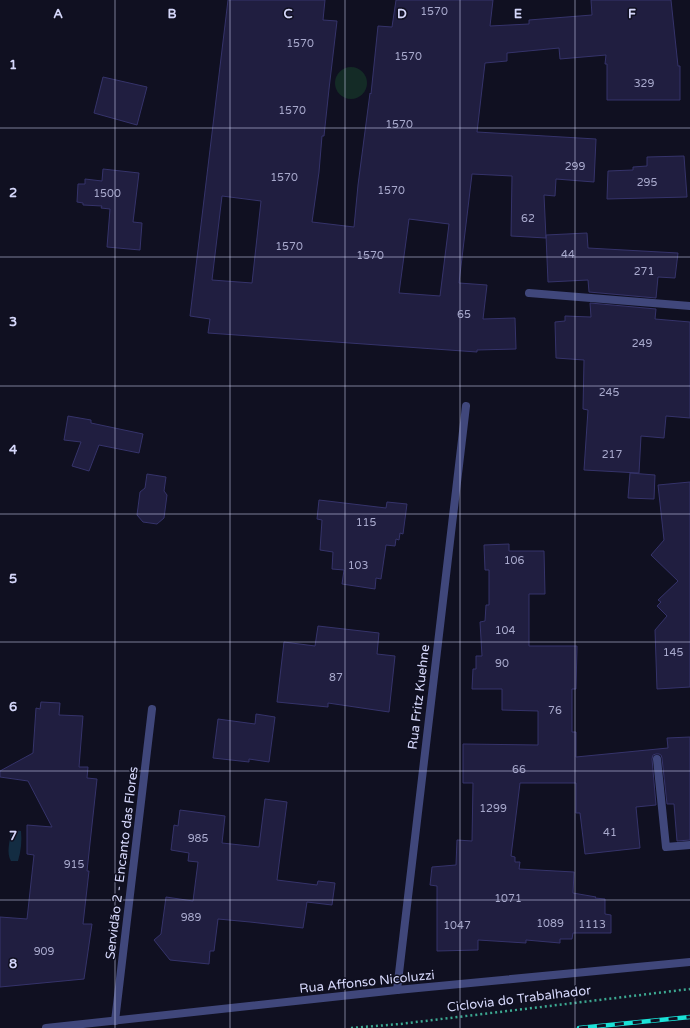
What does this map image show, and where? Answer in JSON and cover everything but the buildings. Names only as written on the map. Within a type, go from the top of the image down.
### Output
[{"type":"street","points":[[529,293],[690,306]]},
{"type":"street","name":"Rua Fritz Kuehne","points":[[397,990],[466,406]]},
{"type":"street","name":"Servidão 2 - Encanto das Flores","points":[[115,1021],[152,709]]},
{"type":"street","points":[[657,760],[666,847],[690,845]]},
{"type":"street","name":"Rua Affonso Nicoluzzi","points":[[46,1028],[397,990],[690,962]]},
{"type":"path","name":"Ciclovia do Trabalhador","points":[[351,1028],[408,1023],[690,989]]},
{"type":"green space","points":[[348,67],[354,67],[364,74],[367,83],[366,89],[360,96],[354,99],[348,99],[338,92],[335,86],[335,80],[342,70]]},
{"type":"water","points":[[13,830],[21,831],[21,846],[18,861],[11,861],[9,854],[11,832]]},
{"type":"railway","points":[[579,1028],[690,1017]]}]
